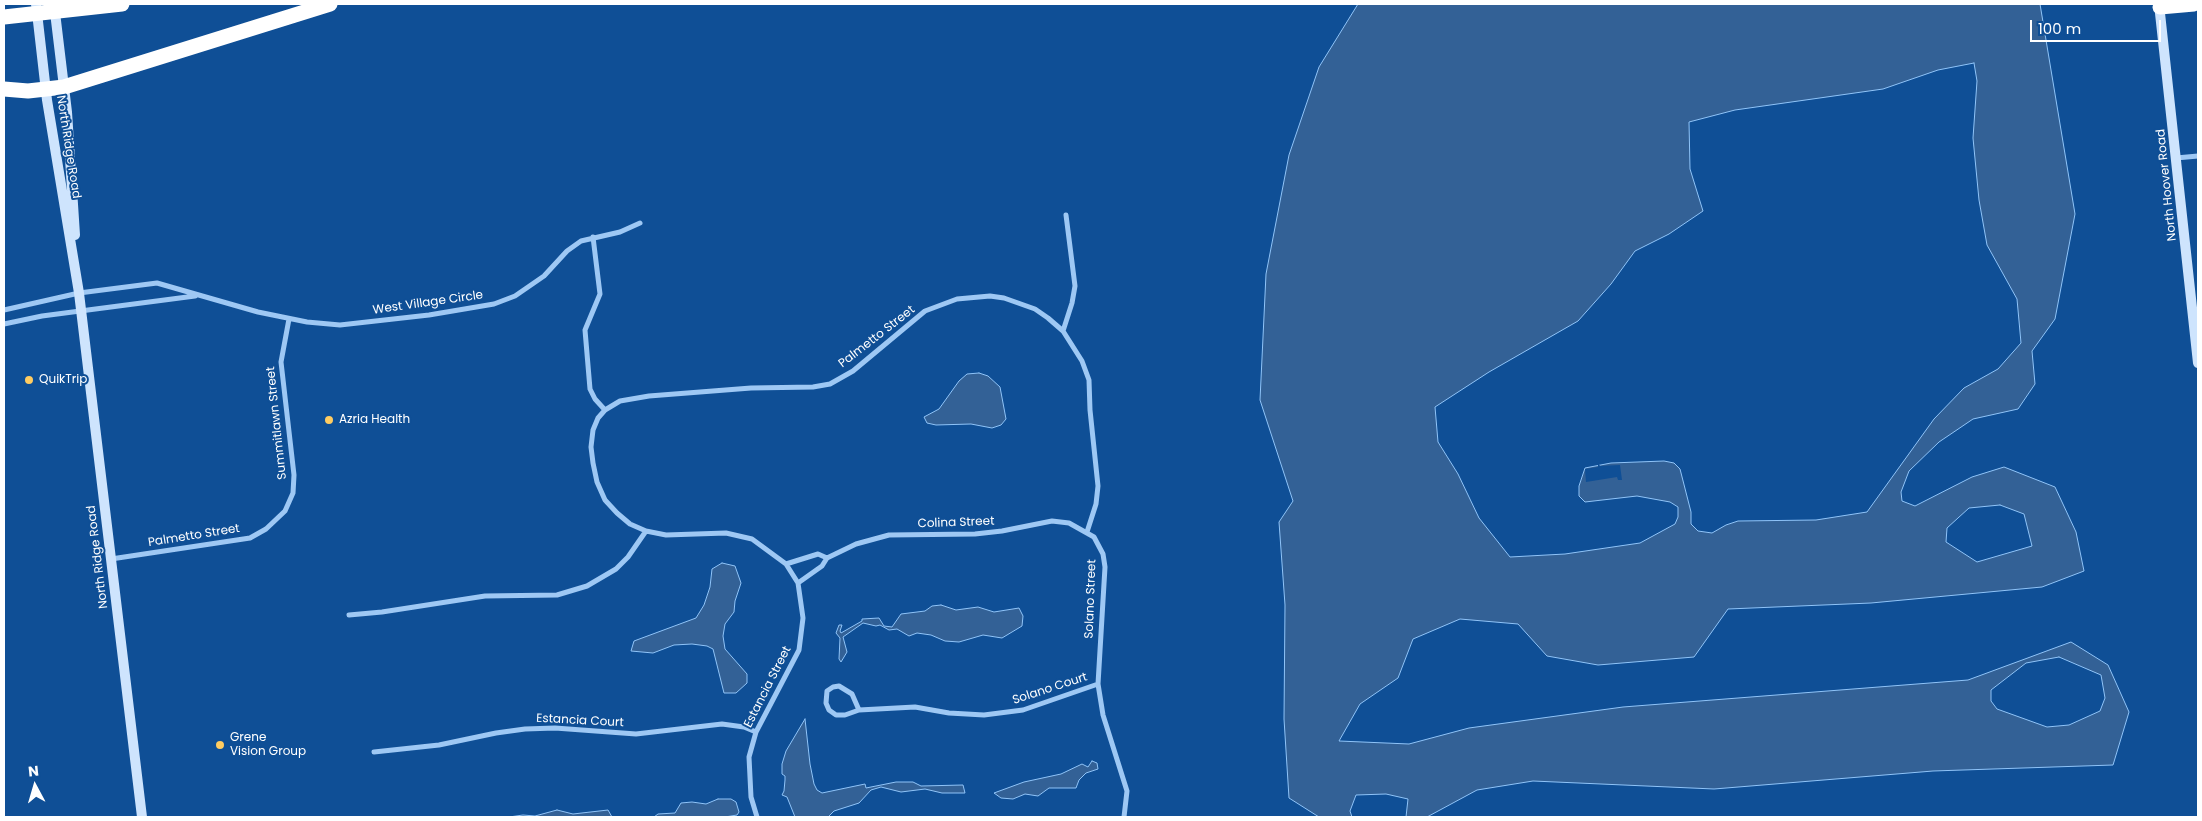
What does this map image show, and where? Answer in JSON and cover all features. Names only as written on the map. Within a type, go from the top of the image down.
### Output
[{"type":"highway","points":[[4,17],[122,4]]},
{"type":"highway","points":[[4,89],[46,90],[64,87],[330,4]]},
{"type":"highway","points":[[2160,5],[2194,4]]},
{"type":"main road","name":"North Ridge Road","points":[[36,4],[46,90],[82,312],[142,817]]},
{"type":"main road","name":"North Ridge Road","points":[[54,4],[64,87],[79,293]]},
{"type":"main road","name":"North Hoover Road","points":[[2160,5],[2198,363]]},
{"type":"street","points":[[2176,158],[2198,156]]},
{"type":"street","points":[[1066,215],[1075,286],[1063,331],[1082,361],[1089,380],[1090,410],[1098,486],[1096,504],[1086,532]]},
{"type":"street","name":"West Village Circle","points":[[4,310],[79,293],[157,283],[289,319],[340,324],[429,315],[494,304],[526,289],[544,276],[567,251],[582,241],[620,232],[640,223]]},
{"type":"street","points":[[593,237],[600,294],[585,330],[590,389],[595,399],[605,410]]},
{"type":"street","name":"West Village Circle","points":[[4,324],[42,316],[198,295]]},
{"type":"street","name":"Palmetto Street","points":[[605,410],[620,402],[649,396],[751,388],[813,387],[830,384],[853,371],[925,311],[957,299],[990,296],[1021,303],[1048,318],[1063,331]]},
{"type":"street","name":"Summitlawn Street","points":[[275,520],[285,511],[293,493],[294,475],[281,362],[289,319]]},
{"type":"street","name":"Estancia Street","points":[[605,410],[598,418],[593,430],[591,447],[597,482],[605,500],[617,513],[630,524],[646,531],[666,535],[726,533],[752,539],[786,564],[798,583],[803,618],[799,650],[795,662],[773,697],[756,732],[749,757],[750,797],[757,817]]},
{"type":"street","name":"Palmetto Street","points":[[111,559],[250,538],[266,530],[275,520]]},
{"type":"street","name":"Colina Street","points":[[798,583],[822,566],[827,558],[856,544],[889,535],[975,534],[1002,531],[1052,520],[1069,523],[1086,532]]},
{"type":"street","points":[[348,615],[382,612],[485,596],[557,595],[588,586],[616,569],[628,557],[646,531]]},
{"type":"street","name":"Solano Street","points":[[1086,532],[1099,545],[1105,567],[1098,684],[1103,715],[1127,791],[1124,817]]},
{"type":"street","name":"Colina Street","points":[[786,564],[818,554],[827,558]]},
{"type":"street","name":"Solano Court","points":[[859,710],[852,694],[839,686],[827,691],[826,703],[829,710],[836,715],[845,715],[859,710],[916,706],[949,713],[984,714],[1010,712],[1098,684]]},
{"type":"street","name":"Estancia Court","points":[[374,752],[439,746],[496,733],[526,729],[555,728],[636,734],[722,724],[744,727],[756,732]]},
{"type":"water","points":[[1358,4],[2040,4],[2075,214],[2055,319],[2032,351],[2035,384],[2018,409],[1973,419],[1939,442],[1909,471],[1901,492],[1902,501],[1915,506],[1972,477],[2004,467],[2055,487],[2076,532],[2084,571],[2042,587],[1871,603],[1728,609],[1694,657],[1598,665],[1547,656],[1518,624],[1460,619],[1413,639],[1398,678],[1360,704],[1339,741],[1409,744],[1469,728],[1623,707],[1968,680],[2071,642],[2108,665],[2129,712],[2113,765],[1933,771],[1714,789],[1533,781],[1477,790],[1427,817],[1406,817],[1408,799],[1386,794],[1356,795],[1350,811],[1352,817],[1319,817],[1289,798],[1284,719],[1285,605],[1279,522],[1293,501],[1260,400],[1266,274],[1289,155],[1319,67]],"holes":[[[1974,63],[1977,81],[1973,138],[1979,200],[1987,245],[2017,299],[2021,343],[1998,369],[1964,388],[1934,419],[1867,512],[1816,520],[1738,521],[1712,533],[1698,531],[1691,524],[1691,512],[1680,469],[1674,463],[1664,461],[1611,463],[1585,468],[1579,486],[1579,496],[1585,502],[1637,496],[1670,502],[1678,507],[1678,517],[1675,524],[1640,543],[1565,554],[1510,557],[1479,518],[1458,474],[1438,442],[1435,407],[1489,372],[1578,321],[1611,284],[1635,251],[1669,234],[1703,211],[1690,169],[1689,122],[1735,110],[1883,89],[1938,70]],[[2000,505],[2024,514],[2032,546],[1977,562],[1946,542],[1947,528],[1969,508]],[[2059,657],[2101,675],[2105,698],[2100,711],[2069,725],[2047,727],[1997,709],[1991,701],[1991,690],[2026,663]]]},
{"type":"water","points":[[979,373],[988,376],[1000,387],[1006,419],[1001,425],[992,428],[971,424],[936,425],[927,423],[924,417],[939,409],[959,381],[967,374]]},
{"type":"water","points":[[722,563],[735,566],[741,583],[735,601],[734,612],[725,624],[723,636],[725,649],[747,674],[747,683],[736,693],[724,693],[713,649],[707,646],[692,644],[674,645],[653,653],[631,651],[634,641],[696,618],[704,605],[710,587],[712,569]]},
{"type":"water","points":[[941,605],[956,610],[978,607],[994,612],[1019,608],[1023,616],[1022,626],[1002,638],[983,635],[959,642],[945,641],[931,635],[917,633],[909,636],[897,629],[889,630],[880,625],[863,623],[843,637],[847,652],[841,662],[839,659],[840,638],[836,633],[839,625],[842,625],[841,633],[862,621],[862,619],[879,618],[884,626],[892,627],[901,614],[925,611],[932,606]]},
{"type":"water","points":[[805,719],[814,784],[817,790],[822,793],[865,784],[866,788],[896,782],[913,782],[921,786],[963,785],[965,793],[942,793],[925,789],[901,792],[881,787],[871,790],[859,803],[834,811],[828,817],[795,817],[787,797],[782,795],[785,776],[782,774],[782,764],[786,751]]},
{"type":"water","points":[[1092,761],[1097,763],[1098,769],[1086,773],[1079,780],[1076,788],[1049,788],[1038,796],[1025,794],[1013,799],[1001,798],[994,793],[1024,782],[1061,774],[1082,764],[1088,767]]},
{"type":"water","points":[[718,799],[731,799],[736,802],[739,812],[737,815],[725,817],[654,817],[658,814],[675,813],[681,803],[706,804]]},
{"type":"water","points":[[557,810],[573,814],[608,810],[612,817],[509,817],[535,816]]},
{"type":"pier","points":[[1598,463],[1600,466],[1620,465],[1622,480],[1618,480],[1617,477],[1586,482],[1585,469],[1598,467]]},
{"type":"place","name":"QuikTrip","points":[[29,380]]},
{"type":"place","name":"Azria Health","points":[[329,420]]},
{"type":"place","name":"Grene Vision Group","points":[[220,745]]}]
